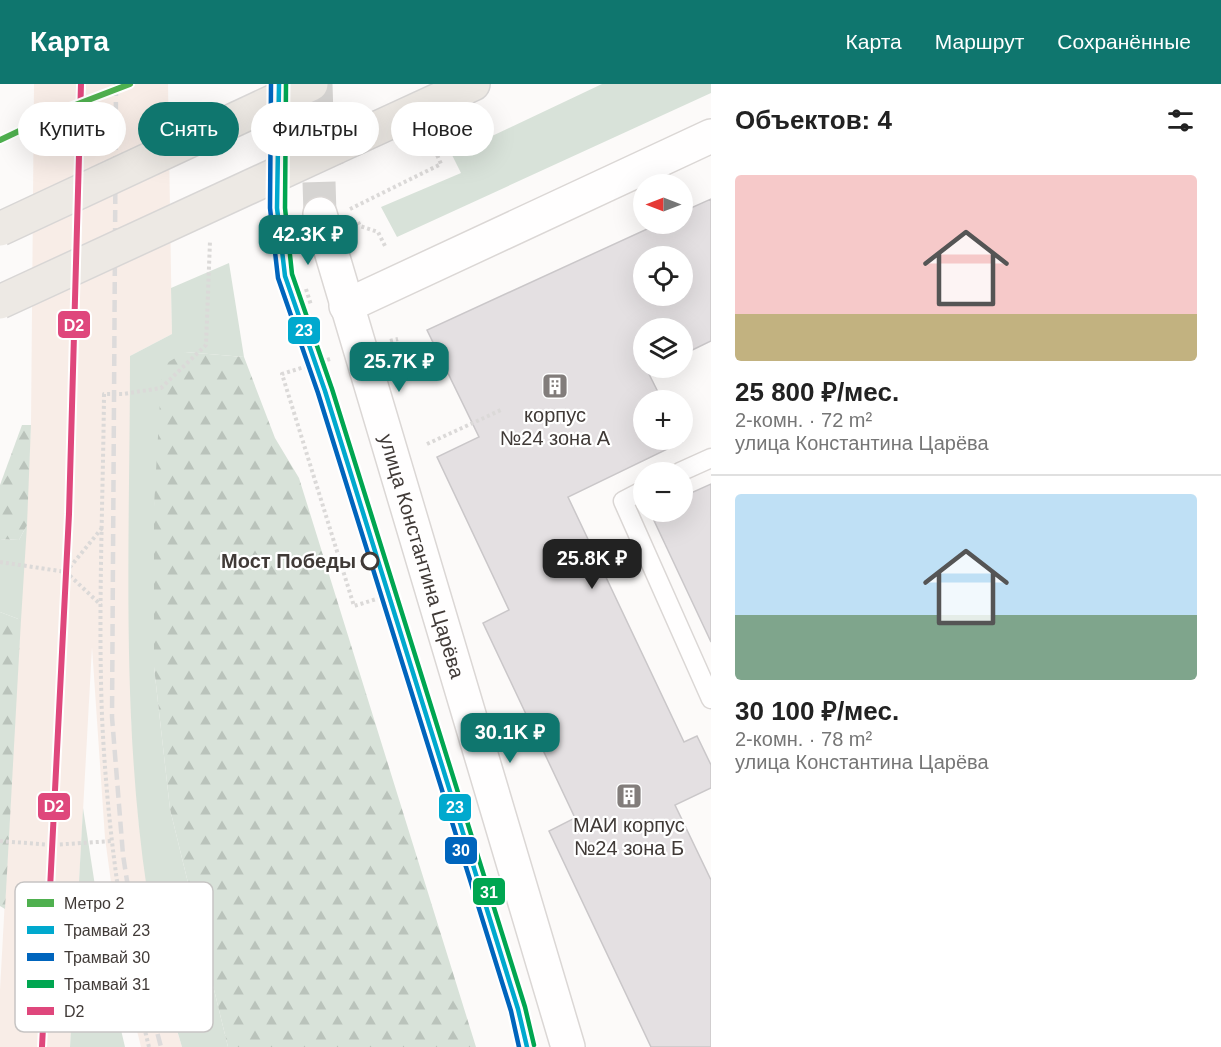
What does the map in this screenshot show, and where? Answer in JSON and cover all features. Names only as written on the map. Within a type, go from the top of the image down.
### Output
[{"type":"main road","points":[[0,229],[311,84]]},
{"type":"main road","points":[[0,302],[473,84]]},
{"type":"street","points":[[346,306],[711,136]]},
{"type":"street","name":"улица Константина Царёва","points":[[335,211],[346,306],[568,1047]]},
{"type":"lane","points":[[693,466],[711,458]]},
{"type":"lane","points":[[633,495],[625,498],[623,502],[711,699]]},
{"type":"path","points":[[335,211],[441,164],[438,156]]},
{"type":"path","points":[[335,211],[349,198]]},
{"type":"path","points":[[335,211],[360,226],[378,232],[385,246]]},
{"type":"path","points":[[118,882],[112,841],[102,716],[104,394],[123,394],[160,388],[206,345],[210,238]]},
{"type":"path","points":[[333,358],[282,374],[354,606],[406,590]]},
{"type":"path","points":[[428,444],[501,410]]},
{"type":"path","points":[[66,572],[102,527]]},
{"type":"path","points":[[0,562],[66,572],[101,606]]},
{"type":"path","points":[[0,841],[52,845],[112,841]]},
{"type":"path","points":[[145,1032],[149,1047]]},
{"type":"shaded area","points":[[34,84],[168,84],[168,102],[138,102],[138,156],[169,156],[172,334],[130,356],[131,717],[139,825],[148,882],[111,882],[105,838],[92,647],[79,882],[15,882],[15,1032],[71,1032],[70,1047],[0,1047],[0,990],[31,425],[33,156],[126,156],[126,102],[34,102]]},
{"type":"shaded area","points":[[137,1032],[177,1032],[182,1047],[141,1047]]},
{"type":"green space","points":[[602,84],[711,84],[711,93],[397,237],[381,207],[461,173],[452,156],[494,156],[494,135]]},
{"type":"green space","points":[[229,263],[244,357],[185,352],[154,506],[154,667],[170,809],[188,882],[146,882],[130,704],[130,356],[172,334],[171,288]]},
{"type":"green space","points":[[185,352],[244,357],[275,438],[299,478],[476,1047],[228,1047],[213,985],[213,882],[188,882],[170,809],[154,667],[154,506],[162,366]]},
{"type":"green space","points":[[22,425],[31,425],[27,525],[19,540],[0,539],[0,485]]},
{"type":"green space","points":[[27,525],[21,620],[0,612],[0,539],[19,540]]},
{"type":"green space","points":[[0,612],[21,620],[5,909],[0,906]]},
{"type":"green space","points":[[83,808],[94,882],[79,882]]},
{"type":"green space","points":[[213,985],[228,1047],[182,1047],[178,1032],[213,1032]]},
{"type":"green space","points":[[71,1032],[121,1032],[125,1047],[70,1047]]},
{"type":"building","points":[[711,199],[711,341],[693,350],[693,318],[633,318],[633,378],[651,378],[657,390],[633,390],[633,450],[665,450],[641,462],[633,462],[633,466],[568,497],[684,742],[697,736],[711,765],[711,788],[675,805],[711,880],[711,1047],[651,1047],[549,831],[575,818],[483,623],[509,610],[437,457],[479,437],[427,330],[636,234],[693,234],[693,207]]},
{"type":"building","points":[[711,484],[711,642],[655,522],[693,522],[693,492]]},
{"type":"tunnel","points":[[316,84],[320,214]]},
{"type":"railway","points":[[116,84],[112,717],[127,882]]},
{"type":"railway","points":[[157,1032],[161,1047]]},
{"type":"metro line","name":"2","points":[[0,140],[70,107],[130,84]]},
{"type":"tram line","name":"30","points":[[271,84],[270,208],[278,278],[318,393],[511,1011],[519,1047]]},
{"type":"tram line","name":"23","points":[[279,84],[277,208],[285,276],[325,391],[518,1009],[527,1047]]},
{"type":"tram line","name":"31","points":[[286,84],[285,208],[292,274],[332,389],[525,1007],[534,1045]]},
{"type":"transit line","name":"D2","points":[[50,882],[69,514],[81,84]]},
{"type":"transit line","name":"D2","points":[[42,1047],[43,1032]]},
{"type":"place","name":"корпус №24 зона А","points":[[555,386]]},
{"type":"place","name":"Мост Победы","points":[[370,561]]},
{"type":"place","name":"МАИ корпус №24 зона Б","points":[[629,796]]}]
